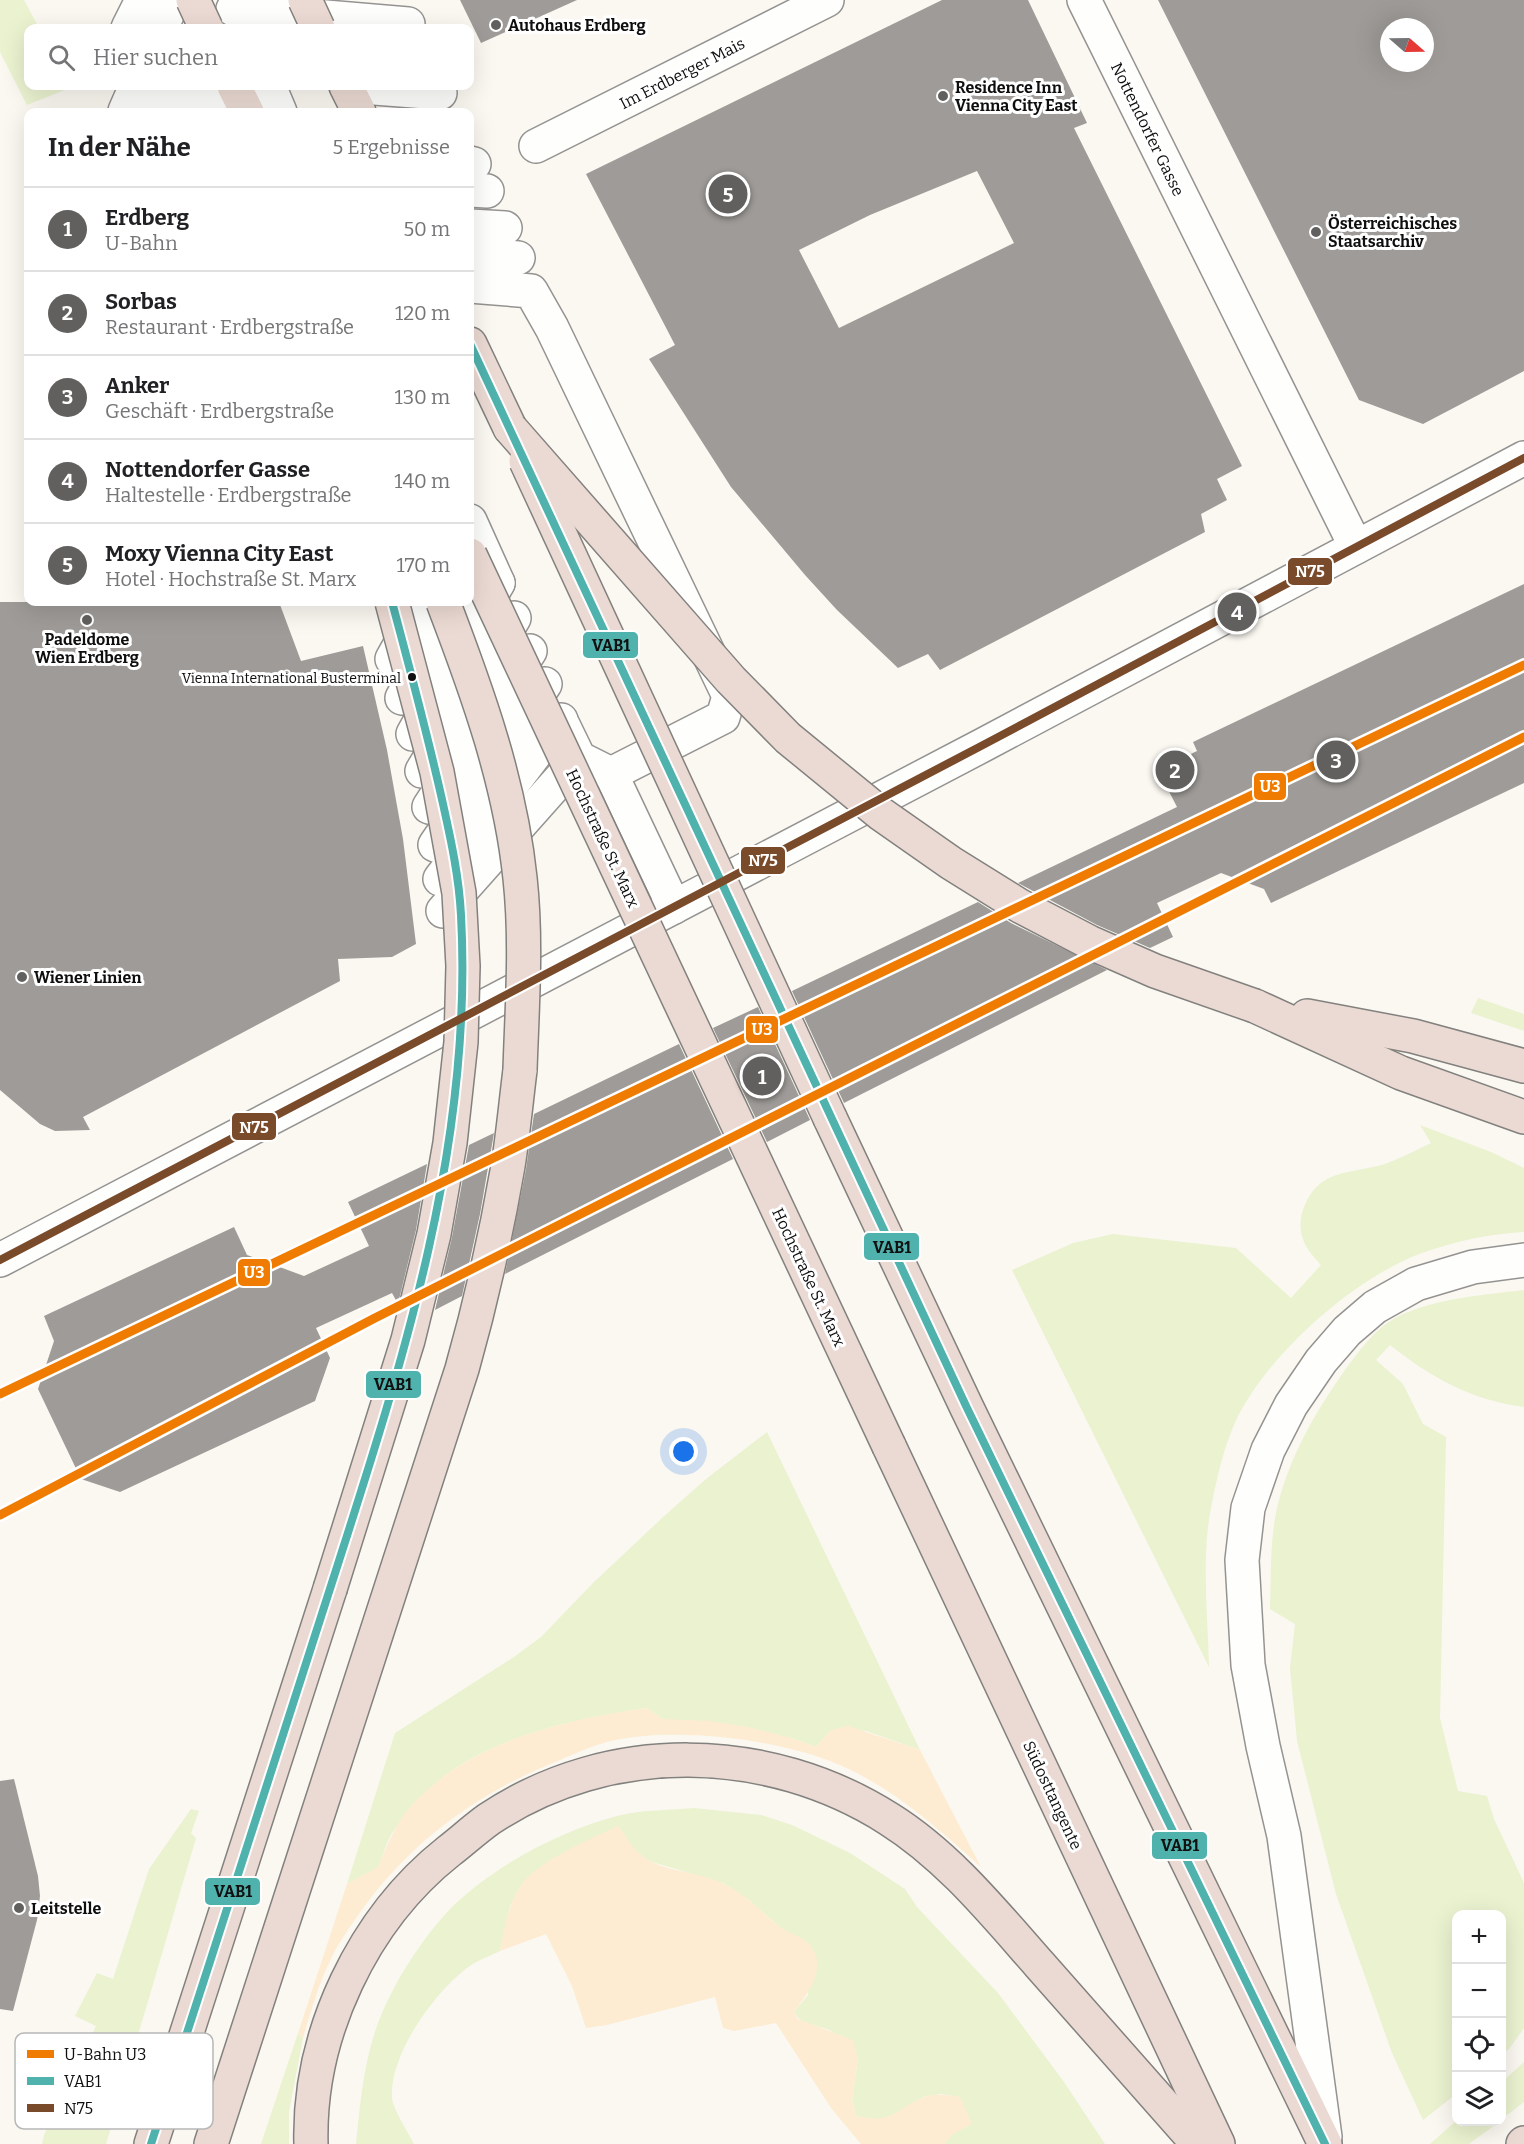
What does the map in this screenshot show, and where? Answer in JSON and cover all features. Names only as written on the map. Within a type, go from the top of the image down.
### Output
[{"type":"highway","points":[[193,0],[204,24]]},
{"type":"highway","points":[[305,0],[316,24]]},
{"type":"highway","points":[[235,90],[247,108]]},
{"type":"highway","points":[[349,90],[357,108]]},
{"type":"highway","points":[[474,352],[967,1408],[1325,2144]]},
{"type":"highway","points":[[510,428],[731,680],[788,738],[880,814],[951,863],[1020,906],[1089,942],[1155,971],[1255,1006],[1401,1072],[1524,1117]]},
{"type":"highway","name":"Hochstraße St. Marx","points":[[478,555],[889,1446]]},
{"type":"highway","points":[[211,2144],[443,1430],[481,1304],[508,1164],[520,1070],[524,973],[520,878],[502,775],[468,667],[445,606]]},
{"type":"highway","points":[[187,2033],[408,1340],[434,1234],[450,1143],[460,1042],[462,966],[459,893],[436,772],[390,609]]},
{"type":"highway","points":[[1255,1006],[1413,1036],[1524,1066]]},
{"type":"highway","name":"Südosttangente","points":[[889,1446],[1218,2144]]},
{"type":"highway","points":[[311,2144],[310,2123],[317,2073],[329,2027],[345,1984],[373,1935],[402,1895],[443,1856],[489,1819],[534,1795],[572,1779],[616,1767],[666,1759],[714,1760],[760,1766],[805,1779],[851,1798],[891,1820],[963,1880],[1198,2144]]},
{"type":"highway","points":[[151,2144],[156,2129]]},
{"type":"street","points":[[130,24],[142,0]]},
{"type":"street","points":[[163,24],[174,0]]},
{"type":"street","name":"Im Erdberger Mais","points":[[536,146],[827,0]]},
{"type":"street","name":"Nottendorfer Gasse","points":[[1084,0],[1356,548]]},
{"type":"street","points":[[203,24],[227,13],[408,24]]},
{"type":"street","points":[[139,103],[161,90]]},
{"type":"street","points":[[188,108],[196,90]]},
{"type":"street","points":[[222,108],[231,90]]},
{"type":"street","points":[[251,108],[261,90]]},
{"type":"street","points":[[271,90],[278,108]]},
{"type":"street","points":[[400,90],[440,93]]},
{"type":"street","points":[[474,226],[505,228]]},
{"type":"street","points":[[474,254],[518,258]]},
{"type":"street","points":[[474,286],[531,291],[552,328],[729,696],[723,717],[611,774]]},
{"type":"street","points":[[474,304],[542,310]]},
{"type":"street","points":[[0,1260],[1524,458]]},
{"type":"street","points":[[478,555],[514,618],[579,758],[611,774],[674,907]]},
{"type":"street","points":[[392,659],[422,606]]},
{"type":"street","points":[[402,698],[452,606]]},
{"type":"street","points":[[413,734],[459,606]]},
{"type":"street","points":[[422,771],[514,618]]},
{"type":"street","points":[[429,807],[530,651]]},
{"type":"street","points":[[435,845],[545,684]]},
{"type":"street","points":[[440,879],[561,720]]},
{"type":"street","points":[[443,911],[579,758]]},
{"type":"street","points":[[1325,2144],[1284,1836],[1256,1712],[1248,1665],[1242,1560],[1248,1508],[1268,1450],[1291,1405],[1321,1361],[1347,1331],[1375,1307],[1416,1284],[1473,1267],[1524,1260]]},
{"type":"green space","points":[[0,0],[24,0],[37,24],[24,24],[24,90],[65,90],[27,105],[0,52]]},
{"type":"green space","points":[[1478,998],[1524,1014],[1524,1031],[1471,1013]]},
{"type":"green space","points":[[1420,1125],[1491,1152],[1524,1168],[1524,1232],[1485,1236],[1460,1242],[1422,1253],[1396,1265],[1369,1280],[1317,1320],[1271,1367],[1238,1416],[1218,1473],[1206,1547],[1209,1667],[1012,1270],[1073,1243],[1113,1234],[1236,1248],[1291,1298],[1321,1265],[1310,1253],[1301,1231],[1302,1213],[1314,1190],[1334,1176],[1385,1164],[1431,1143]]},
{"type":"green space","points":[[1524,1290],[1524,1407],[1487,1399],[1453,1386],[1421,1368],[1390,1345],[1376,1360],[1403,1384],[1423,1424],[1446,1437],[1440,1718],[1458,1791],[1487,1796],[1494,1819],[1524,1883],[1524,2028],[1506,2052],[1506,1910],[1452,1910],[1452,2097],[1423,2120],[1392,2053],[1336,1894],[1297,1741],[1290,1668],[1295,1624],[1270,1609],[1271,1561],[1276,1513],[1287,1475],[1303,1438],[1345,1370],[1383,1326],[1414,1310],[1460,1298]]},
{"type":"green space","points":[[767,1432],[920,1750],[866,1731],[831,1730],[816,1747],[791,1738],[662,1719],[647,1708],[593,1717],[509,1741],[459,1766],[437,1782],[394,1830],[378,1868],[347,1884],[395,1733],[514,1657],[541,1637],[593,1583],[662,1518],[706,1479]]},
{"type":"green space","points":[[694,1808],[761,1815],[792,1825],[850,1853],[905,1889],[917,1907],[998,1993],[1064,2082],[1105,2144],[944,2144],[953,2134],[960,2097],[941,2094],[923,2097],[898,2113],[878,2120],[856,2116],[852,2100],[858,2058],[835,2033],[806,2023],[794,2012],[808,1995],[808,1943],[781,1928],[749,1900],[725,1884],[649,1861],[635,1851],[618,1826],[523,1883],[510,1906],[500,1951],[471,1965],[454,1979],[416,2026],[398,2063],[393,2081],[392,2098],[414,2144],[356,2144],[365,2073],[381,2016],[408,1964],[430,1932],[454,1905],[511,1862],[577,1829],[630,1813]]},
{"type":"green space","points":[[191,1809],[199,1811],[191,1833],[196,1838],[139,2033],[93,2033],[96,2026],[75,2016],[97,1973],[113,1979],[149,1869]]},
{"type":"green space","points":[[298,2033],[303,2038],[289,2112],[289,2144],[261,2144]]},
{"type":"green space","points":[[1524,2062],[1524,2102],[1506,2116],[1506,2078]]},
{"type":"green space","points":[[1452,2125],[1494,2126],[1469,2144],[1430,2144]]},
{"type":"green space","points":[[47,2129],[110,2129],[106,2144],[42,2144]]},
{"type":"sand","points":[[647,1708],[662,1719],[710,1721],[748,1727],[816,1747],[831,1730],[848,1726],[920,1750],[981,1867],[928,1821],[891,1793],[872,1781],[830,1761],[779,1746],[721,1737],[664,1735],[611,1741],[572,1755],[502,1787],[475,1803],[425,1840],[381,1885],[344,1935],[322,1980],[303,2038],[298,2033],[347,1884],[378,1867],[400,1821],[410,1807],[434,1784],[460,1765],[520,1737],[583,1719]]},
{"type":"sand","points":[[618,1826],[643,1857],[667,1868],[707,1877],[734,1889],[780,1927],[808,1943],[817,1961],[817,1970],[810,1988],[794,2012],[798,2019],[853,2040],[858,2058],[852,2100],[856,2116],[886,2117],[922,2098],[931,2095],[945,2095],[960,2097],[972,2124],[953,2134],[944,2144],[861,2144],[831,2108],[776,2023],[734,2031],[723,2028],[715,1997],[607,2025],[586,2028],[572,1986],[546,1934],[500,1951],[510,1908],[517,1892],[530,1875],[566,1851]]},
{"type":"building","name":"Autohaus Erdberg","points":[[460,0],[577,0],[481,43],[474,24],[472,24]]},
{"type":"building","points":[[942,0],[1028,0],[1087,123],[1074,128],[1242,466],[1217,479],[1227,500],[1201,514],[1205,532],[940,670],[928,654],[898,668],[837,610],[731,487],[649,359],[675,345],[586,174]],"holes":[[[977,171],[1014,243],[839,328],[799,250],[870,215]]]},
{"type":"building","points":[[1158,0],[1524,0],[1524,371],[1423,424],[1359,400]]},
{"type":"building","points":[[1524,584],[1524,783],[1271,903],[1264,889],[1221,873],[1157,903],[1173,937],[1150,948],[1097,925],[1018,883],[1177,807],[1158,770],[1197,751],[1193,742]]},
{"type":"building","points":[[0,602],[24,602],[24,606],[280,606],[301,661],[363,646],[387,750],[403,839],[416,944],[392,957],[338,959],[340,981],[83,1117],[90,1130],[55,1131],[40,1124],[0,1090]]},
{"type":"building","points":[[978,902],[1011,923],[1107,970],[844,1103],[792,991]]},
{"type":"building","points":[[758,1007],[810,1120],[767,1142],[713,1028]]},
{"type":"building","points":[[679,1044],[733,1159],[505,1274],[526,1169],[534,1114]]},
{"type":"building","points":[[494,1133],[480,1214],[462,1296],[435,1310],[452,1237],[469,1145]]},
{"type":"building","points":[[427,1164],[416,1230],[398,1304],[392,1293],[316,1328],[330,1358],[315,1401],[120,1492],[81,1479],[38,1389],[54,1341],[44,1316],[234,1227],[247,1255],[304,1276],[369,1246],[348,1202]]},
{"type":"building","name":"Leitstelle","points":[[14,1779],[38,1876],[40,1896],[37,1920],[13,2011],[0,2009],[0,1781]]},
{"type":"metro line","name":"U3","points":[[0,1394],[1524,665]]},
{"type":"metro line","name":"U3","points":[[0,1515],[373,1319],[1524,737]]},
{"type":"transit line","name":"VAB1","points":[[474,353],[967,1408],[1325,2144]]},
{"type":"transit line","name":"N75","points":[[0,1260],[983,745],[1524,458]]},
{"type":"transit line","name":"VAB1","points":[[187,2033],[355,1512],[405,1345],[426,1260],[443,1175],[456,1089],[462,1003],[461,915],[457,873],[419,703],[393,606]]},
{"type":"transit line","name":"VAB1","points":[[151,2144],[156,2129]]},
{"type":"place","name":"Autohaus Erdberg","points":[[496,25]]},
{"type":"place","name":"Residence Inn Vienna City East","points":[[943,96]]},
{"type":"place","name":"Moxy Vienna City East","points":[[728,194]]},
{"type":"place","name":"Österreichisches Staatsarchiv","points":[[1316,232]]},
{"type":"place","name":"Nottendorfer Gasse","points":[[1237,612]]},
{"type":"place","name":"Padeldome Wien Erdberg","points":[[87,620]]},
{"type":"place","name":"Vienna International Busterminal","points":[[412,677]]},
{"type":"place","name":"Anker","points":[[1336,760]]},
{"type":"place","name":"Sorbas","points":[[1175,770]]},
{"type":"place","name":"Wiener Linien","points":[[22,977]]},
{"type":"place","name":"Erdberg","points":[[762,1076]]},
{"type":"place","name":"Leitstelle","points":[[19,1908]]}]
